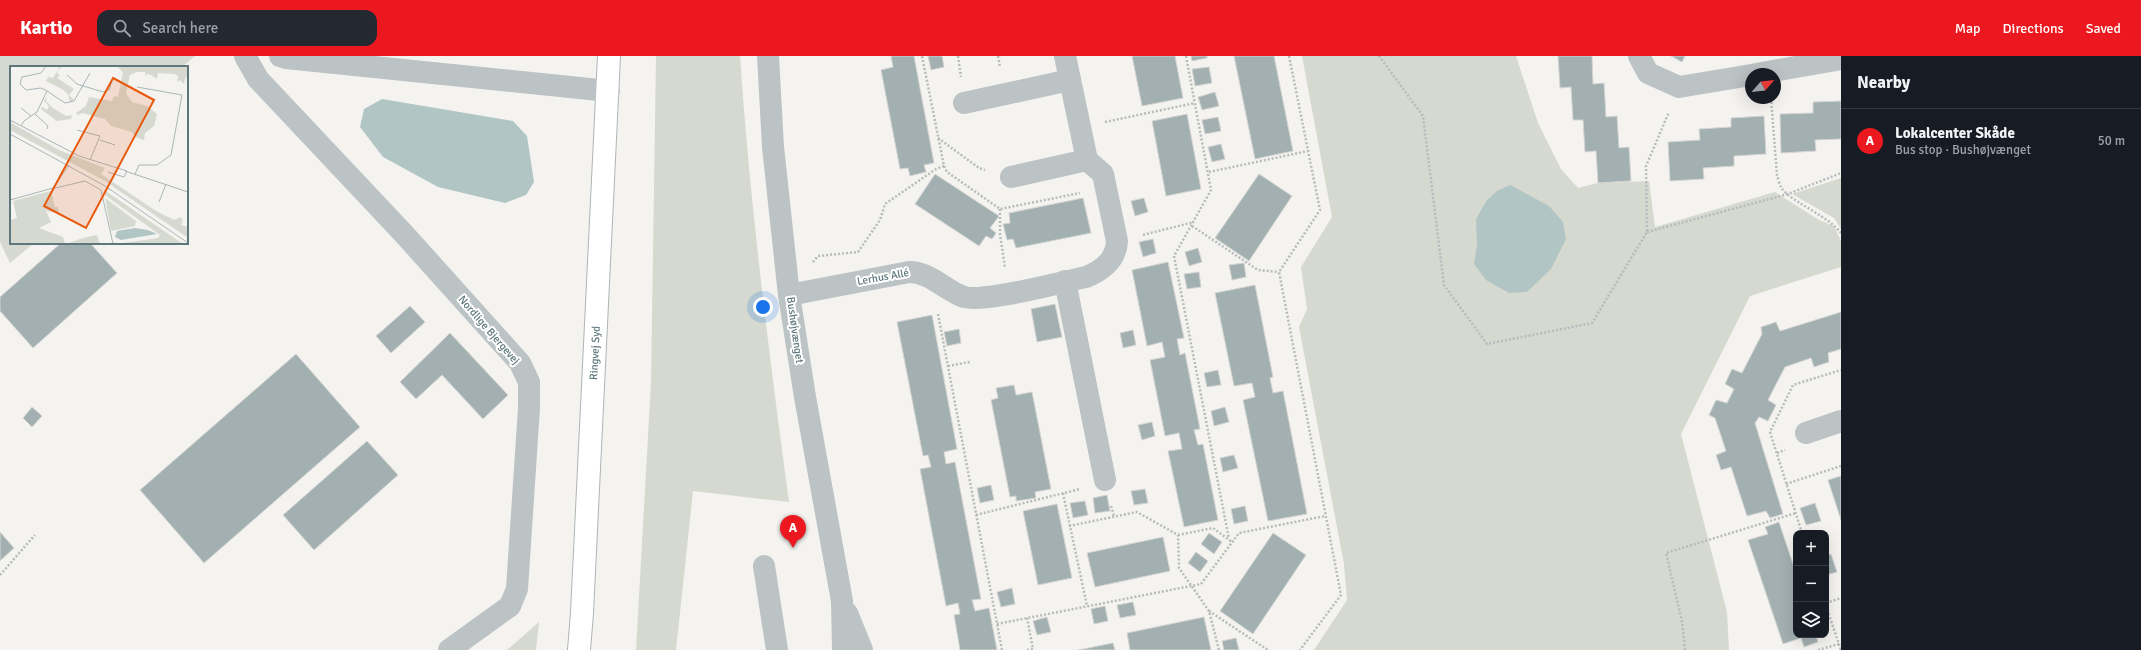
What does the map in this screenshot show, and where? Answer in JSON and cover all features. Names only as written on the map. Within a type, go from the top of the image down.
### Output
[{"type":"main road","name":"Ringvej Syd","points":[[579,650],[609,91],[609,56]]},
{"type":"street","name":"Nordlige Bjergevej","points":[[245,56],[258,79],[404,234],[520,363],[529,382],[529,408],[517,589],[510,606],[448,650]]},
{"type":"street","points":[[280,56],[286,58],[609,91]]},
{"type":"street","name":"Bushøjvænget","points":[[768,56],[773,147],[790,295],[805,397],[842,601],[843,650]]},
{"type":"street","points":[[1065,56],[1079,128],[1087,160],[1103,174],[1117,241]]},
{"type":"street","points":[[1639,56],[1648,73],[1679,87],[1745,76]]},
{"type":"street","points":[[1781,70],[1841,59]]},
{"type":"street","points":[[964,103],[1070,80]]},
{"type":"street","points":[[1010,177],[1087,160]]},
{"type":"street","name":"Lerhus Allé","points":[[790,295],[909,272],[918,272],[953,292],[974,299],[1065,281],[1099,271],[1109,262],[1116,251],[1117,241]]},
{"type":"street","points":[[1065,281],[1105,480]]},
{"type":"street","points":[[1806,433],[1841,421]]},
{"type":"street","points":[[764,566],[777,650]]},
{"type":"street","name":"Bushøjvænget","points":[[842,601],[862,650]]},
{"type":"path","points":[[790,295],[818,256],[858,252],[880,220],[885,204],[936,169],[944,166],[922,56]]},
{"type":"path","points":[[1186,56],[1209,172],[1211,190],[1195,222],[1174,256],[1229,539]]},
{"type":"path","points":[[1289,56],[1320,210],[1279,272],[1341,595],[1300,650]]},
{"type":"path","points":[[1380,56],[1423,116],[1444,285],[1487,344],[1592,323],[1647,232],[1646,166],[1679,87]]},
{"type":"path","points":[[1079,128],[1195,103]]},
{"type":"path","points":[[1771,104],[1777,174],[1780,187],[1788,194],[1829,220],[1841,233]]},
{"type":"path","points":[[938,138],[979,168],[1010,177],[1016,205]]},
{"type":"path","points":[[1209,172],[1308,150]]},
{"type":"path","points":[[1647,232],[1788,194],[1841,173]]},
{"type":"path","points":[[1000,209],[1000,234],[1010,293]]},
{"type":"path","points":[[1117,241],[1195,222]]},
{"type":"path","points":[[1192,226],[1258,270],[1279,272]]},
{"type":"path","points":[[941,284],[934,298],[1002,650]]},
{"type":"path","points":[[948,366],[970,362]]},
{"type":"path","points":[[1786,484],[1841,466]]},
{"type":"path","points":[[976,515],[1064,494],[1105,480]]},
{"type":"path","points":[[1064,494],[1087,606]]},
{"type":"path","points":[[1070,526],[1137,512],[1178,535],[1213,528],[1232,542]]},
{"type":"path","points":[[1684,650],[1682,622],[1666,553],[1796,513]]},
{"type":"path","points":[[997,624],[1201,584],[1239,533],[1326,516]]},
{"type":"path","points":[[0,575],[35,535]]},
{"type":"path","points":[[1178,535],[1179,568],[1209,611],[1219,650]]},
{"type":"path","points":[[1829,602],[1841,598]]},
{"type":"path","points":[[1209,611],[1268,650]]},
{"type":"path","points":[[1829,615],[1841,650]]},
{"type":"path","points":[[1027,618],[1033,649],[1027,650]]},
{"type":"path","points":[[1818,650],[1839,644]]},
{"type":"shaded area","points":[[0,56],[195,56],[183,66],[10,66],[10,244],[33,244],[10,263],[0,242]]},
{"type":"shaded area","points":[[656,56],[740,56],[749,168],[767,335],[789,502],[693,491],[676,650],[636,650],[651,383]]},
{"type":"shaded area","points":[[1302,56],[1516,56],[1538,123],[1561,169],[1578,188],[1598,183],[1649,181],[1655,227],[1775,192],[1819,220],[1834,226],[1841,241],[1841,267],[1750,296],[1681,434],[1727,612],[1729,650],[1314,650],[1347,600],[1344,564],[1299,327],[1307,309],[1301,267],[1332,217]]},
{"type":"shaded area","points":[[382,99],[513,121],[527,136],[534,182],[526,195],[505,203],[438,187],[383,157],[360,127],[364,109]]},
{"type":"shaded area","points":[[1841,178],[1841,229],[1834,218],[1792,194]]},
{"type":"shaded area","points":[[1510,185],[1549,206],[1563,222],[1566,239],[1551,269],[1527,292],[1509,293],[1486,280],[1474,264],[1477,245],[1476,219],[1487,200],[1497,191]]},
{"type":"shaded area","points":[[539,622],[536,650],[507,650]]},
{"type":"building","points":[[891,56],[914,56],[934,163],[924,165],[926,172],[910,176],[908,168],[900,169],[881,70],[893,67]]},
{"type":"building","points":[[928,56],[942,56],[944,67],[931,70]]},
{"type":"building","points":[[1132,56],[1175,56],[1183,98],[1142,106]]},
{"type":"building","points":[[1191,56],[1207,56],[1207,58],[1192,61]]},
{"type":"building","points":[[1234,56],[1274,56],[1293,151],[1255,159]]},
{"type":"building","points":[[1558,56],[1592,56],[1593,84],[1604,83],[1606,117],[1617,116],[1619,148],[1629,147],[1631,181],[1598,183],[1596,151],[1585,152],[1583,120],[1573,120],[1571,87],[1560,88]]},
{"type":"building","points":[[1671,56],[1685,56],[1682,62]]},
{"type":"building","points":[[1209,67],[1212,83],[1195,86],[1192,69]]},
{"type":"building","points":[[1215,92],[1219,106],[1202,110],[1198,97]]},
{"type":"building","points":[[1841,101],[1841,139],[1815,140],[1816,151],[1781,153],[1780,114],[1813,113],[1813,102]]},
{"type":"building","points":[[1187,114],[1201,189],[1166,196],[1152,121]]},
{"type":"building","points":[[1764,116],[1766,154],[1734,156],[1734,166],[1703,168],[1704,179],[1670,181],[1668,142],[1700,140],[1699,129],[1731,127],[1731,118]]},
{"type":"building","points":[[1218,117],[1221,131],[1205,134],[1202,120]]},
{"type":"building","points":[[1221,144],[1225,159],[1212,162],[1208,147]]},
{"type":"building","points":[[935,174],[999,216],[990,228],[996,233],[992,239],[986,236],[979,246],[915,204]]},
{"type":"building","points":[[1259,174],[1292,196],[1249,261],[1215,238]]},
{"type":"building","points":[[1083,198],[1091,233],[1016,248],[1013,239],[1007,240],[1003,224],[1010,223],[1009,213]]},
{"type":"building","points":[[1144,198],[1148,212],[1135,216],[1131,201]]},
{"type":"building","points":[[1153,239],[1156,253],[1143,257],[1139,242]]},
{"type":"building","points":[[60,244],[91,244],[117,273],[33,348],[0,311],[0,297]]},
{"type":"building","points":[[1198,248],[1202,262],[1189,266],[1185,252]]},
{"type":"building","points":[[1168,262],[1184,338],[1177,339],[1180,355],[1185,353],[1200,429],[1194,430],[1198,445],[1203,444],[1218,520],[1184,527],[1168,451],[1182,449],[1179,433],[1165,436],[1150,360],[1165,357],[1162,342],[1147,346],[1132,270]]},
{"type":"building","points":[[1244,263],[1246,277],[1232,280],[1229,265]]},
{"type":"building","points":[[1199,272],[1201,287],[1187,289],[1184,274]]},
{"type":"building","points":[[1255,285],[1273,377],[1270,378],[1273,393],[1283,391],[1307,514],[1268,521],[1243,400],[1255,397],[1252,383],[1234,386],[1215,293]]},
{"type":"building","points":[[1055,304],[1062,337],[1037,342],[1031,309]]},
{"type":"building","points":[[410,306],[425,322],[391,353],[376,336]]},
{"type":"building","points":[[1841,312],[1841,349],[1828,353],[1829,362],[1814,367],[1811,358],[1785,367],[1768,400],[1776,405],[1768,421],[1759,417],[1755,423],[1783,514],[1770,518],[1766,511],[1747,516],[1731,467],[1721,470],[1716,455],[1726,451],[1715,418],[1709,415],[1716,400],[1727,403],[1734,389],[1725,384],[1732,369],[1742,373],[1762,334],[1761,327],[1776,322],[1780,331]]},
{"type":"building","points":[[932,315],[957,449],[944,452],[946,464],[955,462],[981,599],[972,600],[975,611],[989,608],[997,650],[960,650],[954,615],[960,614],[958,603],[946,606],[920,469],[931,467],[928,455],[923,456],[897,322]]},
{"type":"building","points":[[959,329],[961,343],[947,346],[944,332]]},
{"type":"building","points":[[1133,330],[1136,345],[1123,348],[1120,333]]},
{"type":"building","points":[[450,333],[508,395],[483,419],[442,375],[416,399],[400,382]]},
{"type":"building","points":[[296,354],[360,427],[204,563],[140,490]]},
{"type":"building","points":[[1218,370],[1221,385],[1207,387],[1204,373]]},
{"type":"building","points":[[1014,385],[1016,395],[1032,392],[1051,489],[1035,492],[1036,498],[1016,501],[1016,496],[1010,497],[991,400],[998,398],[996,388]]},
{"type":"building","points":[[32,407],[42,416],[32,427],[23,418]]},
{"type":"building","points":[[1225,407],[1229,422],[1214,426],[1211,411]]},
{"type":"building","points":[[1152,422],[1155,436],[1142,440],[1138,425]]},
{"type":"building","points":[[367,441],[398,475],[314,550],[283,515]]},
{"type":"building","points":[[1234,455],[1238,468],[1223,472],[1220,458]]},
{"type":"building","points":[[1841,476],[1841,520],[1828,480]]},
{"type":"building","points":[[991,485],[994,500],[980,503],[977,488]]},
{"type":"building","points":[[1145,489],[1148,503],[1134,505],[1131,491]]},
{"type":"building","points":[[1107,495],[1110,511],[1095,513],[1093,498]]},
{"type":"building","points":[[1085,501],[1088,515],[1073,518],[1070,503]]},
{"type":"building","points":[[1815,503],[1821,521],[1806,525],[1800,508]]},
{"type":"building","points":[[1057,504],[1072,578],[1038,585],[1023,511]]},
{"type":"building","points":[[1245,506],[1248,521],[1234,524],[1231,509]]},
{"type":"building","points":[[1779,522],[1793,564],[1793,638],[1801,638],[1783,644],[1748,540],[1768,534],[1765,527]]},
{"type":"building","points":[[0,532],[14,548],[0,561]]},
{"type":"building","points":[[1209,533],[1222,542],[1214,554],[1201,544]]},
{"type":"building","points":[[1273,533],[1306,555],[1253,634],[1220,611]]},
{"type":"building","points":[[1163,537],[1170,571],[1095,587],[1087,553]]},
{"type":"building","points":[[1196,552],[1208,561],[1200,572],[1188,563]]},
{"type":"building","points":[[1831,554],[1837,572],[1829,574],[1829,566],[1829,555]]},
{"type":"building","points":[[1012,588],[1015,604],[1001,607],[997,592]]},
{"type":"building","points":[[1133,602],[1136,615],[1120,618],[1117,605]]},
{"type":"building","points":[[1105,606],[1108,621],[1094,624],[1091,609]]},
{"type":"building","points":[[1047,617],[1051,632],[1037,635],[1033,621]]},
{"type":"building","points":[[1204,617],[1211,650],[1130,650],[1127,633]]},
{"type":"building","points":[[1236,638],[1239,650],[1224,650],[1222,641]]},
{"type":"building","points":[[1801,638],[1817,638],[1818,642],[1804,647]]},
{"type":"building","points":[[1113,643],[1115,650],[1078,650]]},
{"type":"place","name":"Lokalcenter Skåde","points":[[793,548]]}]
